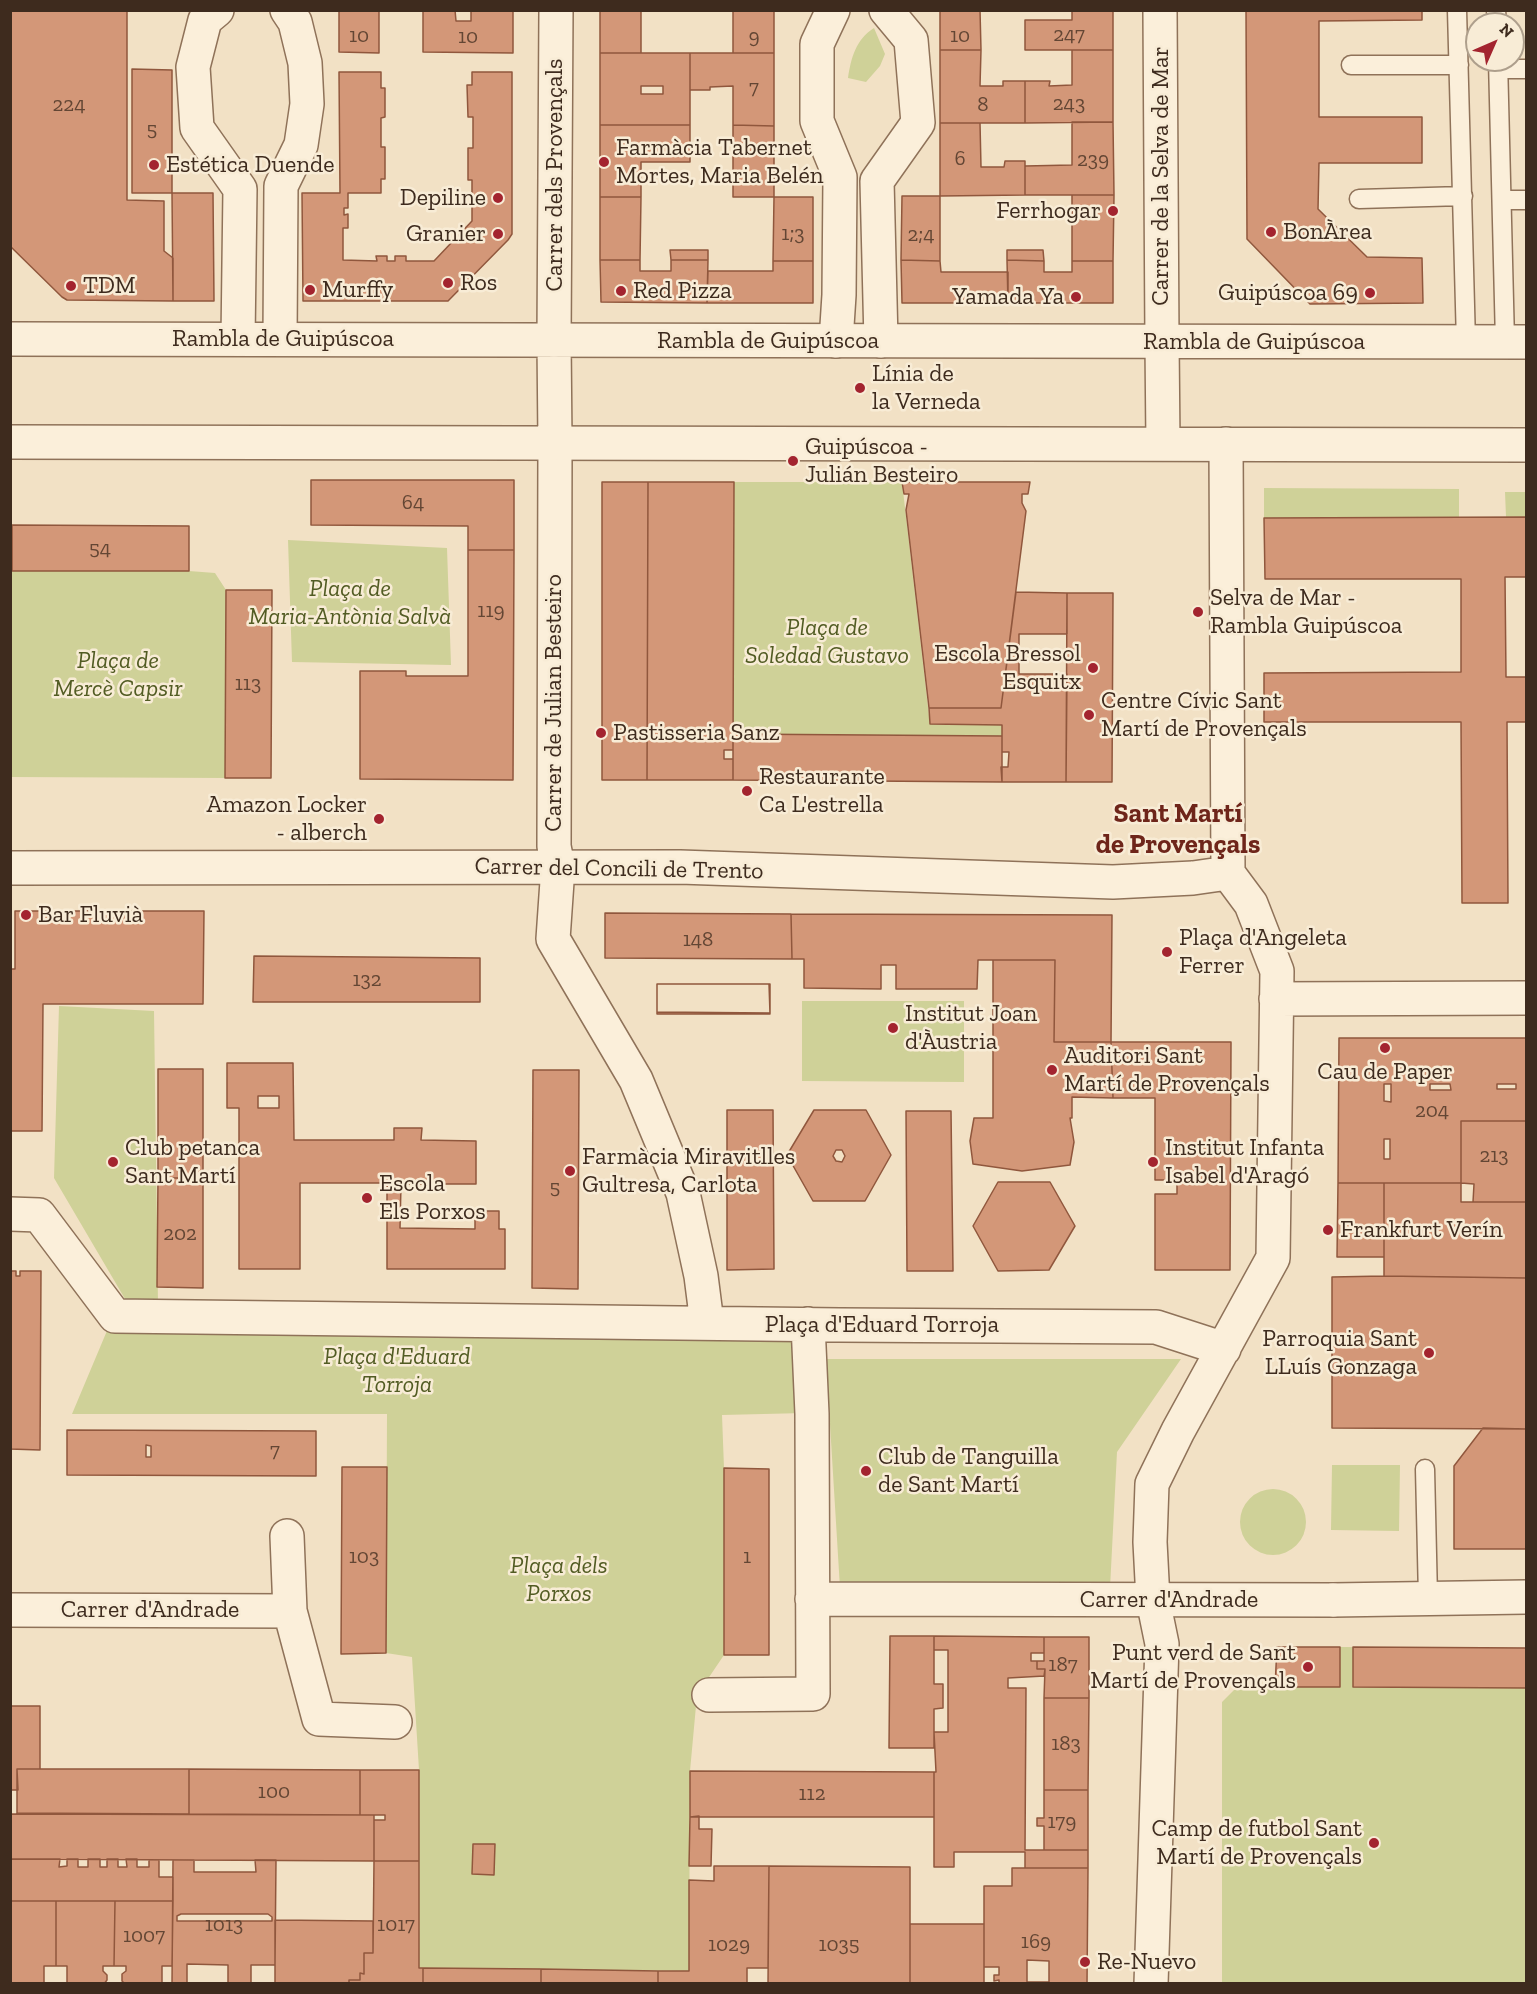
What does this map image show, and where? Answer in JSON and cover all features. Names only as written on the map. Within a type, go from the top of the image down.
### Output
[{"type":"street","points":[[217,10],[205,20],[193,67],[197,128],[240,189],[238,339]]},
{"type":"street","points":[[280,339],[281,186],[301,145],[307,104],[305,63],[295,22],[287,10]]},
{"type":"street","name":"Carrer dels Provençals","points":[[555,443],[556,10]]},
{"type":"street","points":[[833,10],[817,44],[817,121],[840,177],[839,295],[836,341]]},
{"type":"street","points":[[881,341],[877,181],[918,123],[911,40],[886,10]]},
{"type":"street","name":"Carrer de la Selva de Mar","points":[[1160,10],[1163,444]]},
{"type":"street","name":"Rambla de Guipúscoa","points":[[10,339],[1516,342]]},
{"type":"street","points":[[10,442],[1527,445]]},
{"type":"street","name":"Carrer de Julian Besteiro","points":[[555,443],[554,846],[558,867],[554,939],[636,1080],[683,1193],[701,1276],[707,1323]]},
{"type":"street","points":[[1151,1983],[1162,1644],[1153,1600],[1150,1542],[1152,1484],[1178,1431],[1274,1258],[1277,971],[1251,904],[1228,873],[1226,444]]},
{"type":"street","name":"Carrer del Concili de Trento","points":[[10,868],[680,867],[1113,882],[1193,878],[1228,873]]},
{"type":"street","points":[[1276,999],[1527,998]]},
{"type":"street","name":"Plaça d'Eduard Torroja","points":[[10,1214],[39,1215],[115,1316],[1156,1327],[1224,1349]]},
{"type":"street","points":[[708,1695],[813,1694],[812,1414],[808,1324]]},
{"type":"street","points":[[287,1536],[290,1611],[319,1719],[395,1722]]},
{"type":"street","name":"Carrer d'Andrade","points":[[812,1599],[1333,1600],[1527,1597]]},
{"type":"street","name":"Carrer d'Andrade","points":[[10,1610],[290,1611]]},
{"type":"lane","points":[[1457,10],[1466,343]]},
{"type":"lane","points":[[1351,65],[1459,65]]},
{"type":"lane","points":[[1498,72],[1502,200],[1516,342]]},
{"type":"lane","points":[[1359,199],[1462,196]]},
{"type":"lane","points":[[1502,200],[1527,200]]},
{"type":"lane","points":[[1425,1469],[1428,1598]]},
{"type":"green space","points":[[874,28],[885,54],[880,66],[866,82],[848,78],[855,50],[868,32]]},
{"type":"green space","name":"Plaça de Soledad Gustavo","points":[[734,482],[902,482],[930,724],[1002,725],[1002,736],[733,734]]},
{"type":"green space","points":[[1264,488],[1459,489],[1459,517],[1264,518]]},
{"type":"green space","points":[[1505,492],[1526,492],[1526,517],[1506,517]]},
{"type":"green space","name":"Plaça de Maria-Antònia Salvà","points":[[288,540],[447,548],[451,665],[292,662]]},
{"type":"green space","name":"Plaça de Mercè Capsir","points":[[11,571],[215,573],[226,590],[225,778],[11,777]]},
{"type":"green space","points":[[802,1001],[964,1001],[964,1082],[802,1081]]},
{"type":"green space","points":[[59,1006],[154,1011],[158,1304],[128,1304],[54,1178]]},
{"type":"green space","name":"Plaça dels Porxos","points":[[109,1326],[804,1329],[805,1413],[722,1415],[724,1655],[697,1695],[690,1771],[689,1971],[419,1968],[419,1770],[412,1657],[386,1653],[387,1414],[72,1414]]},
{"type":"green space","points":[[826,1359],[1181,1359],[1117,1452],[1110,1588],[840,1588]]},
{"type":"green space","points":[[1332,1465],[1400,1465],[1399,1531],[1331,1530]]},
{"type":"green space","points":[[1279,1489],[1297,1498],[1304,1509],[1306,1522],[1304,1535],[1297,1546],[1286,1553],[1267,1555],[1249,1546],[1242,1535],[1240,1516],[1249,1498],[1260,1491]]},
{"type":"green space","name":"Camp de futbol Sant Martí de Provençals","points":[[1340,1647],[1526,1648],[1526,1983],[1222,1984],[1222,1702],[1237,1687],[1340,1687]]},
{"type":"building","points":[[10,10],[127,10],[127,200],[164,201],[164,251],[173,258],[173,301],[67,300],[10,246]]},
{"type":"building","points":[[339,10],[379,10],[379,53],[339,52]]},
{"type":"building","points":[[423,10],[455,10],[456,21],[471,21],[471,10],[513,10],[513,53],[423,52]]},
{"type":"building","points":[[600,10],[641,10],[641,53],[600,53]]},
{"type":"building","points":[[733,10],[774,10],[774,53],[733,53]]},
{"type":"building","points":[[940,10],[980,10],[981,50],[940,50]]},
{"type":"building","points":[[1072,10],[1113,10],[1113,50],[1025,50],[1025,20],[1072,20]]},
{"type":"building","points":[[1246,10],[1422,10],[1422,20],[1319,21],[1319,117],[1422,117],[1422,163],[1319,163],[1318,209],[1367,257],[1422,258],[1423,303],[1310,304],[1247,239]]},
{"type":"building","points":[[940,50],[981,50],[980,86],[1003,86],[1003,81],[1025,81],[1025,123],[940,123]]},
{"type":"building","points":[[1072,50],[1113,50],[1113,122],[1025,123],[1025,81],[1050,81],[1049,86],[1072,85]]},
{"type":"building","points":[[600,53],[690,53],[690,125],[600,125]],"holes":[[[641,86],[663,86],[663,94],[641,94]]]},
{"type":"building","points":[[690,53],[774,53],[774,126],[733,125],[733,86],[710,87],[710,90],[690,90]]},
{"type":"building","points":[[132,69],[172,70],[172,193],[132,193]]},
{"type":"building","points":[[339,72],[381,72],[381,88],[385,88],[385,117],[381,118],[381,147],[385,147],[385,179],[381,179],[381,193],[348,193],[348,208],[344,208],[344,215],[348,214],[348,228],[343,228],[343,260],[377,261],[376,256],[387,256],[387,261],[395,261],[395,256],[406,256],[406,261],[434,261],[472,221],[472,180],[468,180],[468,148],[473,148],[473,117],[468,117],[467,85],[472,85],[472,72],[512,72],[512,234],[448,301],[303,301],[302,193],[340,193]]},
{"type":"building","points":[[1072,122],[1113,122],[1114,195],[1025,195],[1025,166],[1072,165]]},
{"type":"building","points":[[940,123],[980,123],[981,167],[1004,167],[1005,161],[1025,161],[1025,195],[940,196]]},
{"type":"building","points":[[600,125],[690,125],[690,162],[641,162],[641,197],[600,197]]},
{"type":"building","points":[[733,125],[774,126],[774,197],[733,197]]},
{"type":"building","points":[[172,193],[213,193],[214,301],[173,301]]},
{"type":"building","points":[[1072,195],[1114,195],[1113,261],[1072,261]]},
{"type":"building","points":[[902,196],[940,196],[940,261],[901,260]]},
{"type":"building","points":[[600,197],[641,197],[640,260],[600,260]]},
{"type":"building","points":[[774,197],[813,197],[813,261],[773,261]]},
{"type":"building","points":[[670,250],[708,250],[708,260],[671,260]]},
{"type":"building","points":[[1007,250],[1043,250],[1044,261],[1007,260]]},
{"type":"building","points":[[600,260],[640,260],[640,271],[671,271],[671,260],[708,260],[707,303],[601,302]]},
{"type":"building","points":[[901,260],[940,261],[941,272],[1008,272],[1008,303],[902,303]]},
{"type":"building","points":[[1007,260],[1044,261],[1044,272],[1072,272],[1072,261],[1113,261],[1113,303],[1008,303]]},
{"type":"building","points":[[773,261],[813,261],[813,303],[707,303],[708,271],[773,271]]},
{"type":"building","points":[[311,480],[514,480],[514,550],[468,550],[468,526],[311,525]]},
{"type":"building","points":[[602,482],[648,482],[647,780],[602,780]]},
{"type":"building","points":[[648,482],[734,482],[733,750],[724,750],[724,759],[733,759],[733,780],[647,780]]},
{"type":"building","points":[[902,482],[1030,482],[1028,494],[1022,494],[1022,503],[1026,511],[1001,708],[929,708],[906,510],[909,494],[904,494]]},
{"type":"building","points":[[1526,517],[1526,577],[1505,577],[1506,677],[1526,677],[1526,722],[1507,722],[1508,903],[1462,903],[1461,722],[1264,722],[1264,673],[1461,672],[1461,579],[1265,579],[1264,518]]},
{"type":"building","points":[[12,525],[189,526],[189,571],[12,571]]},
{"type":"building","points":[[468,550],[514,550],[513,780],[360,779],[360,671],[406,671],[406,676],[468,676]]},
{"type":"building","points":[[226,590],[272,590],[271,778],[225,778]]},
{"type":"building","points":[[1016,592],[1067,593],[1067,634],[1019,634],[1019,674],[1067,674],[1066,782],[1002,782],[1001,767],[1008,767],[1009,752],[1002,752],[1002,725],[930,724],[929,708],[1001,708]]},
{"type":"building","name":"Centre Cívic Sant Martí de Provençals","points":[[1067,593],[1113,593],[1112,782],[1066,782]]},
{"type":"building","points":[[733,734],[1002,736],[1002,782],[733,780]]},
{"type":"building","points":[[15,911],[204,911],[203,1004],[43,1004],[42,1131],[10,1131],[10,969],[15,969]]},
{"type":"building","points":[[605,913],[791,914],[792,959],[605,958]]},
{"type":"building","points":[[791,914],[1112,915],[1111,1042],[1054,1042],[1055,960],[978,960],[977,989],[896,989],[896,965],[881,965],[881,989],[804,988],[804,959],[792,959]]},
{"type":"building","points":[[254,956],[480,958],[480,1002],[253,1002]]},
{"type":"building","name":"Auditori Sant Martí de Provençals","points":[[993,960],[1055,960],[1054,1042],[1111,1042],[1113,1098],[1072,1097],[1072,1118],[1070,1118],[1074,1142],[1070,1165],[1022,1171],[973,1164],[970,1141],[974,1118],[993,1118]]},
{"type":"building","points":[[657,984],[769,984],[770,1014],[657,1014]]},
{"type":"building","points":[[657,984],[770,984],[770,1013],[657,1012]]},
{"type":"building","points":[[1339,1038],[1526,1038],[1526,1121],[1461,1121],[1461,1183],[1338,1183]],"holes":[[[1384,1084],[1391,1084],[1391,1102],[1384,1101]],[[1430,1084],[1450,1084],[1451,1090],[1430,1090]],[[1497,1084],[1516,1084],[1516,1089],[1497,1089]],[[1384,1139],[1390,1139],[1390,1159],[1384,1159]]]},
{"type":"building","name":"Institut Infanta Isabel d'Aragó","points":[[1111,1042],[1231,1042],[1230,1270],[1155,1270],[1155,1194],[1177,1194],[1177,1180],[1155,1180],[1155,1098],[1113,1098]]},
{"type":"building","points":[[227,1063],[293,1063],[294,1140],[394,1140],[394,1128],[422,1128],[421,1140],[476,1141],[476,1184],[401,1184],[400,1228],[475,1229],[475,1211],[499,1211],[499,1229],[505,1229],[505,1269],[387,1269],[387,1183],[300,1183],[300,1269],[239,1269],[239,1108],[227,1108]],"holes":[[[258,1096],[279,1096],[279,1108],[258,1108]]]},
{"type":"building","points":[[158,1069],[203,1069],[203,1178],[158,1178]]},
{"type":"building","points":[[533,1070],[579,1070],[578,1289],[532,1288]]},
{"type":"building","points":[[727,1110],[773,1110],[774,1269],[727,1270]]},
{"type":"building","points":[[814,1110],[866,1110],[891,1155],[865,1201],[813,1201],[787,1155]],"holes":[[[836,1150],[842,1150],[845,1156],[842,1162],[836,1161],[833,1156]]]},
{"type":"building","points":[[906,1111],[951,1111],[953,1271],[907,1271]]},
{"type":"building","points":[[1461,1121],[1526,1121],[1526,1202],[1473,1202],[1474,1184],[1461,1183]]},
{"type":"building","points":[[158,1178],[203,1178],[203,1288],[157,1287]]},
{"type":"building","points":[[998,1182],[1050,1182],[1075,1226],[1049,1270],[998,1271],[973,1226]]},
{"type":"building","points":[[1338,1183],[1384,1183],[1384,1257],[1337,1257]]},
{"type":"building","points":[[1384,1183],[1461,1183],[1461,1202],[1526,1202],[1526,1278],[1384,1276]]},
{"type":"building","points":[[10,1271],[16,1271],[16,1276],[20,1276],[20,1271],[41,1271],[40,1450],[10,1449]]},
{"type":"building","name":"Parroquia Sant LLuís Gonzaga","points":[[1332,1277],[1526,1278],[1526,1429],[1332,1428]]},
{"type":"building","points":[[1483,1428],[1526,1429],[1526,1549],[1454,1549],[1454,1466]]},
{"type":"building","points":[[67,1430],[316,1431],[316,1476],[67,1475]],"holes":[[[146,1445],[151,1446],[151,1457],[146,1457]]]},
{"type":"building","points":[[342,1467],[387,1467],[386,1653],[341,1654]]},
{"type":"building","points":[[724,1468],[769,1469],[769,1655],[724,1655]]},
{"type":"building","points":[[890,1636],[934,1636],[934,1684],[943,1684],[943,1708],[934,1709],[934,1748],[889,1748]]},
{"type":"building","points":[[934,1636],[1044,1637],[1044,1653],[1031,1653],[1031,1661],[1037,1661],[1037,1669],[1045,1669],[1044,1676],[1008,1678],[1008,1688],[1026,1688],[1025,1850],[1088,1850],[1088,1868],[1025,1868],[1025,1852],[954,1852],[954,1867],[934,1867],[934,1772],[936,1772],[934,1732],[948,1732],[948,1650],[934,1650]]},
{"type":"building","points":[[1044,1637],[1089,1637],[1089,1698],[1044,1698],[1045,1669],[1037,1669],[1037,1661],[1044,1661]]},
{"type":"building","name":"Punt verd de Sant Martí de Provençals","points":[[1277,1647],[1340,1647],[1340,1687],[1275,1687]]},
{"type":"building","points":[[1353,1647],[1526,1648],[1526,1688],[1353,1687]]},
{"type":"building","points":[[1044,1698],[1089,1698],[1088,1790],[1044,1790]]},
{"type":"building","points":[[10,1706],[40,1706],[40,1769],[17,1769],[18,1790],[10,1790]]},
{"type":"building","points":[[17,1769],[189,1769],[189,1814],[17,1813]]},
{"type":"building","points":[[189,1769],[360,1770],[360,1815],[189,1814]]},
{"type":"building","points":[[360,1770],[419,1770],[419,1861],[374,1861],[374,1820],[385,1820],[385,1815],[360,1815]]},
{"type":"building","points":[[690,1771],[934,1772],[934,1817],[690,1817]]},
{"type":"building","points":[[1044,1790],[1088,1790],[1088,1850],[1044,1850],[1044,1826],[1037,1826],[1037,1818],[1044,1818]]},
{"type":"building","points":[[10,1814],[374,1815],[374,1861],[10,1859]]},
{"type":"building","points":[[699,1816],[699,1829],[712,1829],[711,1866],[689,1866],[690,1817]]},
{"type":"building","points":[[473,1844],[495,1844],[494,1875],[472,1874]]},
{"type":"building","points":[[10,1859],[60,1859],[59,1867],[67,1866],[67,1859],[78,1859],[78,1867],[88,1867],[88,1859],[100,1859],[100,1867],[107,1867],[107,1859],[118,1859],[118,1867],[127,1867],[126,1859],[137,1859],[137,1867],[149,1867],[149,1860],[159,1860],[159,1877],[173,1877],[173,1901],[10,1901]]},
{"type":"building","points":[[173,1860],[194,1860],[194,1872],[256,1872],[255,1860],[276,1860],[275,1965],[251,1965],[251,1984],[228,1984],[228,1965],[187,1964],[187,1984],[172,1984]],"holes":[[[181,1914],[268,1914],[272,1917],[272,1921],[177,1921],[177,1916]]]},
{"type":"building","points":[[374,1861],[419,1861],[419,1968],[423,1968],[423,1984],[349,1984],[349,1980],[360,1980],[360,1973],[364,1974],[364,1953],[373,1953]]},
{"type":"building","points":[[714,1866],[769,1866],[768,1968],[747,1968],[747,1984],[658,1984],[658,1971],[689,1971],[689,1880],[714,1881]]},
{"type":"building","points":[[769,1866],[910,1867],[910,1984],[768,1984]]},
{"type":"building","points":[[1012,1868],[1088,1868],[1087,1984],[999,1984],[999,1980],[994,1981],[994,1975],[999,1975],[999,1967],[984,1967],[984,1886],[1012,1886]],"holes":[[[1027,1960],[1049,1961],[1049,1982],[1027,1982]]]},
{"type":"building","points":[[10,1901],[56,1901],[56,1966],[44,1966],[44,1984],[10,1984]]},
{"type":"building","points":[[56,1901],[115,1901],[114,1966],[103,1966],[103,1971],[107,1975],[104,1984],[67,1984],[67,1966],[56,1966]]},
{"type":"building","points":[[115,1901],[173,1901],[172,1966],[162,1966],[162,1984],[125,1984],[122,1981],[122,1974],[126,1971],[126,1966],[114,1966]]},
{"type":"building","points":[[275,1920],[373,1921],[373,1953],[364,1953],[364,1974],[360,1973],[360,1980],[349,1980],[349,1984],[275,1984]]},
{"type":"building","points":[[910,1924],[984,1924],[984,1984],[910,1984]]},
{"type":"building","points":[[423,1968],[541,1969],[541,1984],[423,1984]]},
{"type":"building","points":[[541,1969],[658,1971],[658,1984],[541,1984]]},
{"type":"place","name":"Farmàcia Tabernet Mortes, Maria Belén","points":[[604,162]]},
{"type":"place","name":"Estética Duende","points":[[154,165]]},
{"type":"place","name":"Depiline","points":[[498,198]]},
{"type":"place","name":"Ferrhogar","points":[[1113,211]]},
{"type":"place","name":"BonÀrea","points":[[1271,232]]},
{"type":"place","name":"Granier","points":[[498,234]]},
{"type":"place","name":"Ros","points":[[448,283]]},
{"type":"place","name":"TDM","points":[[71,286]]},
{"type":"place","name":"Murffy","points":[[310,290]]},
{"type":"place","name":"Red Pizza","points":[[621,291]]},
{"type":"place","name":"Guipúscoa 69","points":[[1370,293]]},
{"type":"place","name":"Yamada Ya","points":[[1076,297]]},
{"type":"place","name":"Línia de la Verneda","points":[[860,388]]},
{"type":"place","name":"Guipúscoa - Julián Besteiro","points":[[793,461]]},
{"type":"place","name":"Selva de Mar - Rambla Guipúscoa","points":[[1198,612]]},
{"type":"place","name":"Escola Bressol Esquitx","points":[[1093,668]]},
{"type":"place","name":"Centre Cívic Sant Martí de Provençals","points":[[1089,715]]},
{"type":"place","name":"Pastisseria Sanz","points":[[601,733]]},
{"type":"place","name":"Restaurante Ca L'estrella","points":[[747,791]]},
{"type":"place","name":"Amazon Locker - alberch","points":[[379,819]]},
{"type":"place","name":"Bar Fluvià","points":[[26,915]]},
{"type":"place","name":"Plaça d'Angeleta Ferrer","points":[[1167,952]]},
{"type":"place","name":"Institut Joan d'Àustria","points":[[893,1028]]},
{"type":"place","name":"Cau de Paper","points":[[1385,1048]]},
{"type":"place","name":"Auditori Sant Martí de Provençals","points":[[1052,1070]]},
{"type":"place","name":"Club petanca Sant Martí","points":[[113,1162]]},
{"type":"place","name":"Institut Infanta Isabel d'Aragó","points":[[1153,1162]]},
{"type":"place","name":"Farmàcia Miravitlles Gultresa, Carlota","points":[[570,1171]]},
{"type":"place","name":"Escola Els Porxos","points":[[367,1198]]},
{"type":"place","name":"Frankfurt Verín","points":[[1328,1230]]},
{"type":"place","name":"Parroquia Sant LLuís Gonzaga","points":[[1429,1353]]},
{"type":"place","name":"Club de Tanguilla de Sant Martí","points":[[866,1471]]},
{"type":"place","name":"Punt verd de Sant Martí de Provençals","points":[[1308,1667]]},
{"type":"place","name":"Camp de futbol Sant Martí de Provençals","points":[[1374,1843]]},
{"type":"place","name":"Re-Nuevo","points":[[1085,1962]]},
{"type":"district","name":"Sant Martí de Provençals","points":[[1178,830]]}]
